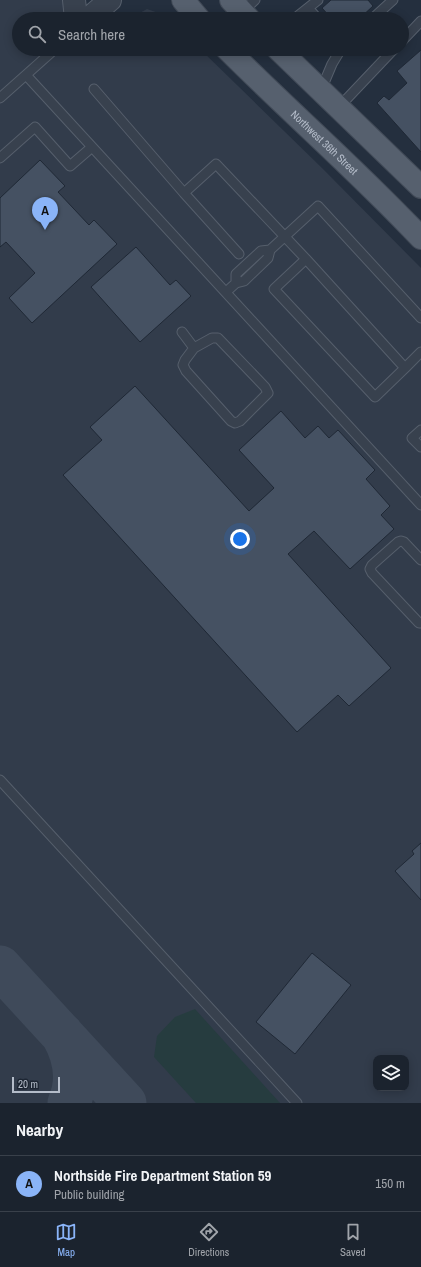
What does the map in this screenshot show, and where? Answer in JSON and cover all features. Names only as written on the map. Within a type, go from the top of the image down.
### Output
[{"type":"main road","points":[[183,0],[193,12]]},
{"type":"main road","name":"Northwest 36th Street","points":[[234,56],[366,182],[421,238]]},
{"type":"main road","points":[[285,56],[421,187]]},
{"type":"street","points":[[74,0],[75,12]]},
{"type":"street","points":[[96,12],[110,0]]},
{"type":"lane","points":[[303,12],[318,0]]},
{"type":"lane","points":[[377,12],[383,3],[393,0]]},
{"type":"lane","points":[[308,8],[312,12]]},
{"type":"lane","points":[[409,34],[421,21]]},
{"type":"lane","points":[[0,98],[47,56]]},
{"type":"lane","points":[[321,90],[337,56]]},
{"type":"lane","points":[[339,107],[387,56]]},
{"type":"lane","points":[[26,75],[421,505]]},
{"type":"lane","points":[[94,89],[184,193],[240,254]]},
{"type":"lane","points":[[0,158],[35,127],[70,166],[92,147]]},
{"type":"lane","points":[[184,193],[216,164],[285,236],[405,368]]},
{"type":"lane","points":[[226,292],[236,283],[244,281],[268,258],[270,250],[318,206],[421,318]]},
{"type":"lane","points":[[306,259],[274,289],[375,397],[421,352]]},
{"type":"lane","points":[[182,332],[194,348]]},
{"type":"lane","points":[[212,338],[218,338],[265,387],[268,393],[240,421],[235,423],[231,421],[186,371],[183,365],[194,348],[212,338]]},
{"type":"lane","points":[[421,430],[412,438],[421,447]]},
{"type":"lane","points":[[421,560],[404,542],[401,541],[372,565],[370,569],[372,573],[419,623],[421,623]]},
{"type":"lane","points":[[0,780],[297,1103]]},
{"type":"shaded area","points":[[0,0],[67,0],[77,12],[12,12],[12,56],[207,56],[322,168],[421,268],[421,1103],[0,1103]]},
{"type":"shaded area","points":[[147,9],[156,12],[142,12]]},
{"type":"green space","points":[[195,1009],[280,1103],[196,1103],[154,1057],[157,1036],[175,1017]]},
{"type":"building","points":[[331,0],[368,0],[373,6],[367,12],[326,12],[322,8]]},
{"type":"building","points":[[421,50],[421,152],[377,103],[384,96],[389,100],[407,83],[397,71]]},
{"type":"building","points":[[40,160],[65,186],[58,192],[89,225],[94,220],[117,244],[32,323],[9,298],[35,273],[6,242],[0,247],[0,198]]},
{"type":"building","points":[[136,247],[170,285],[176,280],[191,296],[140,342],[91,287]]},
{"type":"building","points":[[135,386],[249,511],[274,488],[239,450],[281,411],[305,438],[318,426],[329,438],[338,430],[375,470],[366,479],[390,506],[381,515],[394,529],[350,569],[314,531],[288,554],[391,668],[349,706],[338,695],[297,732],[63,475],[102,440],[90,427]]},
{"type":"building","points":[[421,843],[421,900],[395,871],[414,854],[412,851]]},
{"type":"building","points":[[312,953],[351,985],[295,1054],[256,1022]]},
{"type":"taxiway","points":[[0,967],[125,1103]]},
{"type":"taxiway","points":[[62,1034],[70,1050],[74,1068],[74,1085],[69,1103]]},
{"type":"place","name":"Northside Fire Department Station 59","points":[[45,230]]}]
